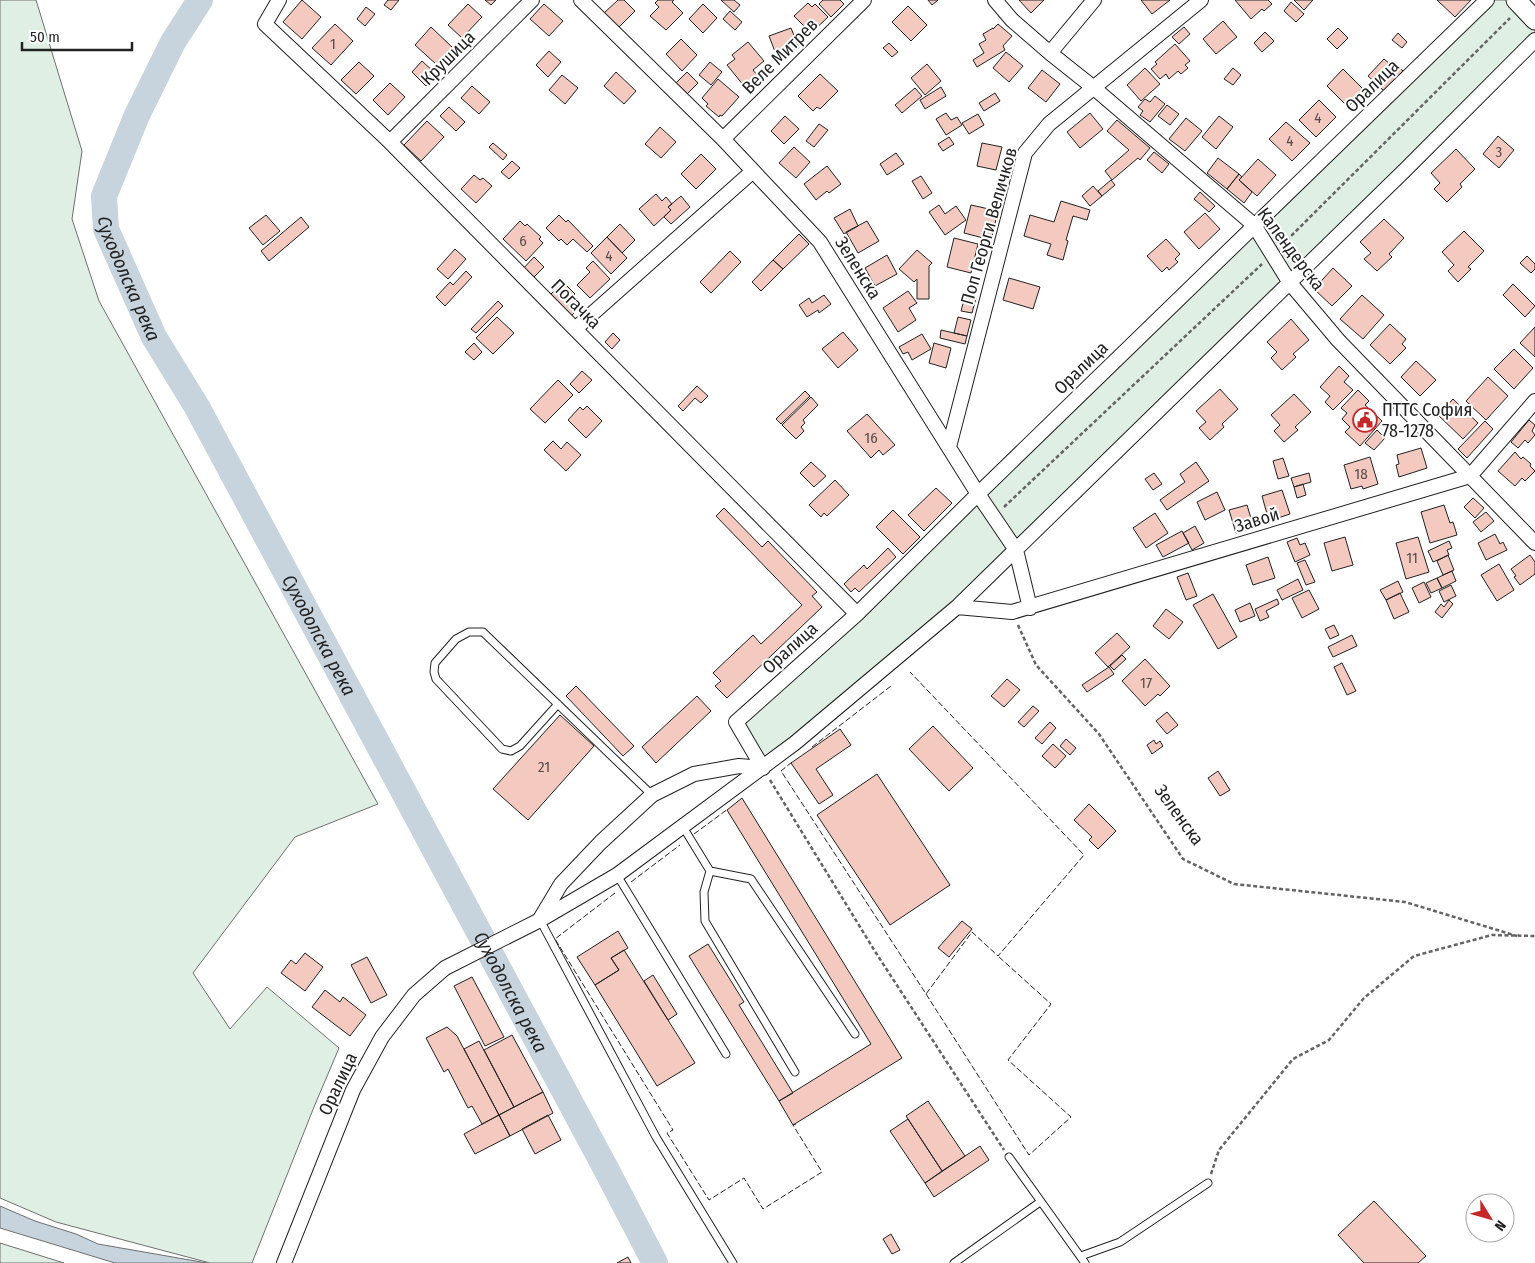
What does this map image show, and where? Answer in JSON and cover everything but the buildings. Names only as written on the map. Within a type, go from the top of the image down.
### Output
[{"type":"street","name":"Погачка","points":[[278,0],[265,24],[390,142],[857,614]]},
{"type":"street","name":"Крушица","points":[[390,142],[532,0]]},
{"type":"street","name":"Зеленска","points":[[581,0],[723,139],[820,242],[978,494],[1016,550],[1030,608]]},
{"type":"street","name":"Веле Митрев","points":[[723,139],[864,0]]},
{"type":"street","name":"Календерска","points":[[994,0],[1012,20],[1050,53],[1094,88],[1254,225],[1290,283],[1338,340],[1535,543]]},
{"type":"street","points":[[1050,53],[1094,0]]},
{"type":"street","name":"Поп Георги Величков","points":[[949,447],[1025,153],[1048,124],[1201,0]]},
{"type":"street","name":"Оралица","points":[[763,768],[736,722],[857,614],[1487,0]]},
{"type":"street","points":[[540,920],[617,876],[763,768],[957,607],[1290,283],[1535,40]]},
{"type":"street","points":[[575,330],[753,170]]},
{"type":"street","points":[[1470,476],[1535,401]]},
{"type":"street","name":"Завой","points":[[957,607],[1012,612],[1030,608],[1470,476]]},
{"type":"street","points":[[540,920],[561,884],[601,842],[652,795],[694,774],[739,766],[763,768]]},
{"type":"street","name":"Оралица","points":[[284,1263],[353,1090],[382,1038],[414,995],[444,968],[540,920]]},
{"type":"lane","points":[[558,704],[520,746],[511,751],[502,749],[436,679],[434,672],[435,663],[456,639],[469,632],[482,632],[558,704],[652,795]]},
{"type":"lane","points":[[683,827],[710,871],[751,879],[855,1034]]},
{"type":"lane","points":[[710,871],[704,892],[705,921],[795,1072]]},
{"type":"lane","points":[[617,876],[726,1054]]},
{"type":"lane","points":[[540,920],[656,1137],[734,1263]]},
{"type":"lane","points":[[1008,1157],[1085,1263]]},
{"type":"lane","points":[[1081,1256],[1120,1242],[1208,1183]]},
{"type":"lane","points":[[954,1263],[1040,1202]]},
{"type":"path","name":"Зеленска","points":[[1012,612],[1036,665],[1100,734],[1183,859],[1234,884],[1405,902],[1517,936]]},
{"type":"path","points":[[763,768],[876,953],[1008,1157]]},
{"type":"path","points":[[1208,1183],[1219,1150],[1293,1058],[1329,1040],[1364,998],[1414,956],[1492,935],[1535,936]]},
{"type":"green space","points":[[0,0],[36,0],[82,151],[72,219],[99,301],[378,804],[295,837],[193,973],[230,1029],[267,987],[339,1048],[252,1263],[210,1263],[56,1222],[0,1198]]},
{"type":"green space","points":[[1487,0],[1516,0],[1535,20],[1535,40],[1016,550],[763,768],[736,722]]},
{"type":"green space","points":[[0,1243],[64,1263],[0,1263]]},
{"type":"shaded area","points":[[0,1206],[98,1244],[207,1263],[115,1263],[0,1228]]},
{"type":"waterway","name":"Суходолска река","points":[[200,0],[173,42],[137,115],[104,196],[106,229],[154,337],[197,407],[655,1263]]},
{"type":"fence","points":[[792,762],[781,771],[926,994],[972,932],[998,956],[1084,855],[910,672]]},
{"type":"fence","points":[[812,747],[891,686]]},
{"type":"fence","points":[[694,834],[728,809]]},
{"type":"fence","points":[[631,882],[680,845]]},
{"type":"fence","points":[[615,893],[555,939],[673,1130],[667,1133],[709,1200],[744,1178],[763,1209],[822,1172],[793,1125],[796,1124]]},
{"type":"fence","points":[[926,994],[1029,1155],[1071,1117],[1008,1060],[1051,1004],[998,956]]},
{"type":"place","name":"ПТТС София 78-1278","points":[[1365,420]]}]
